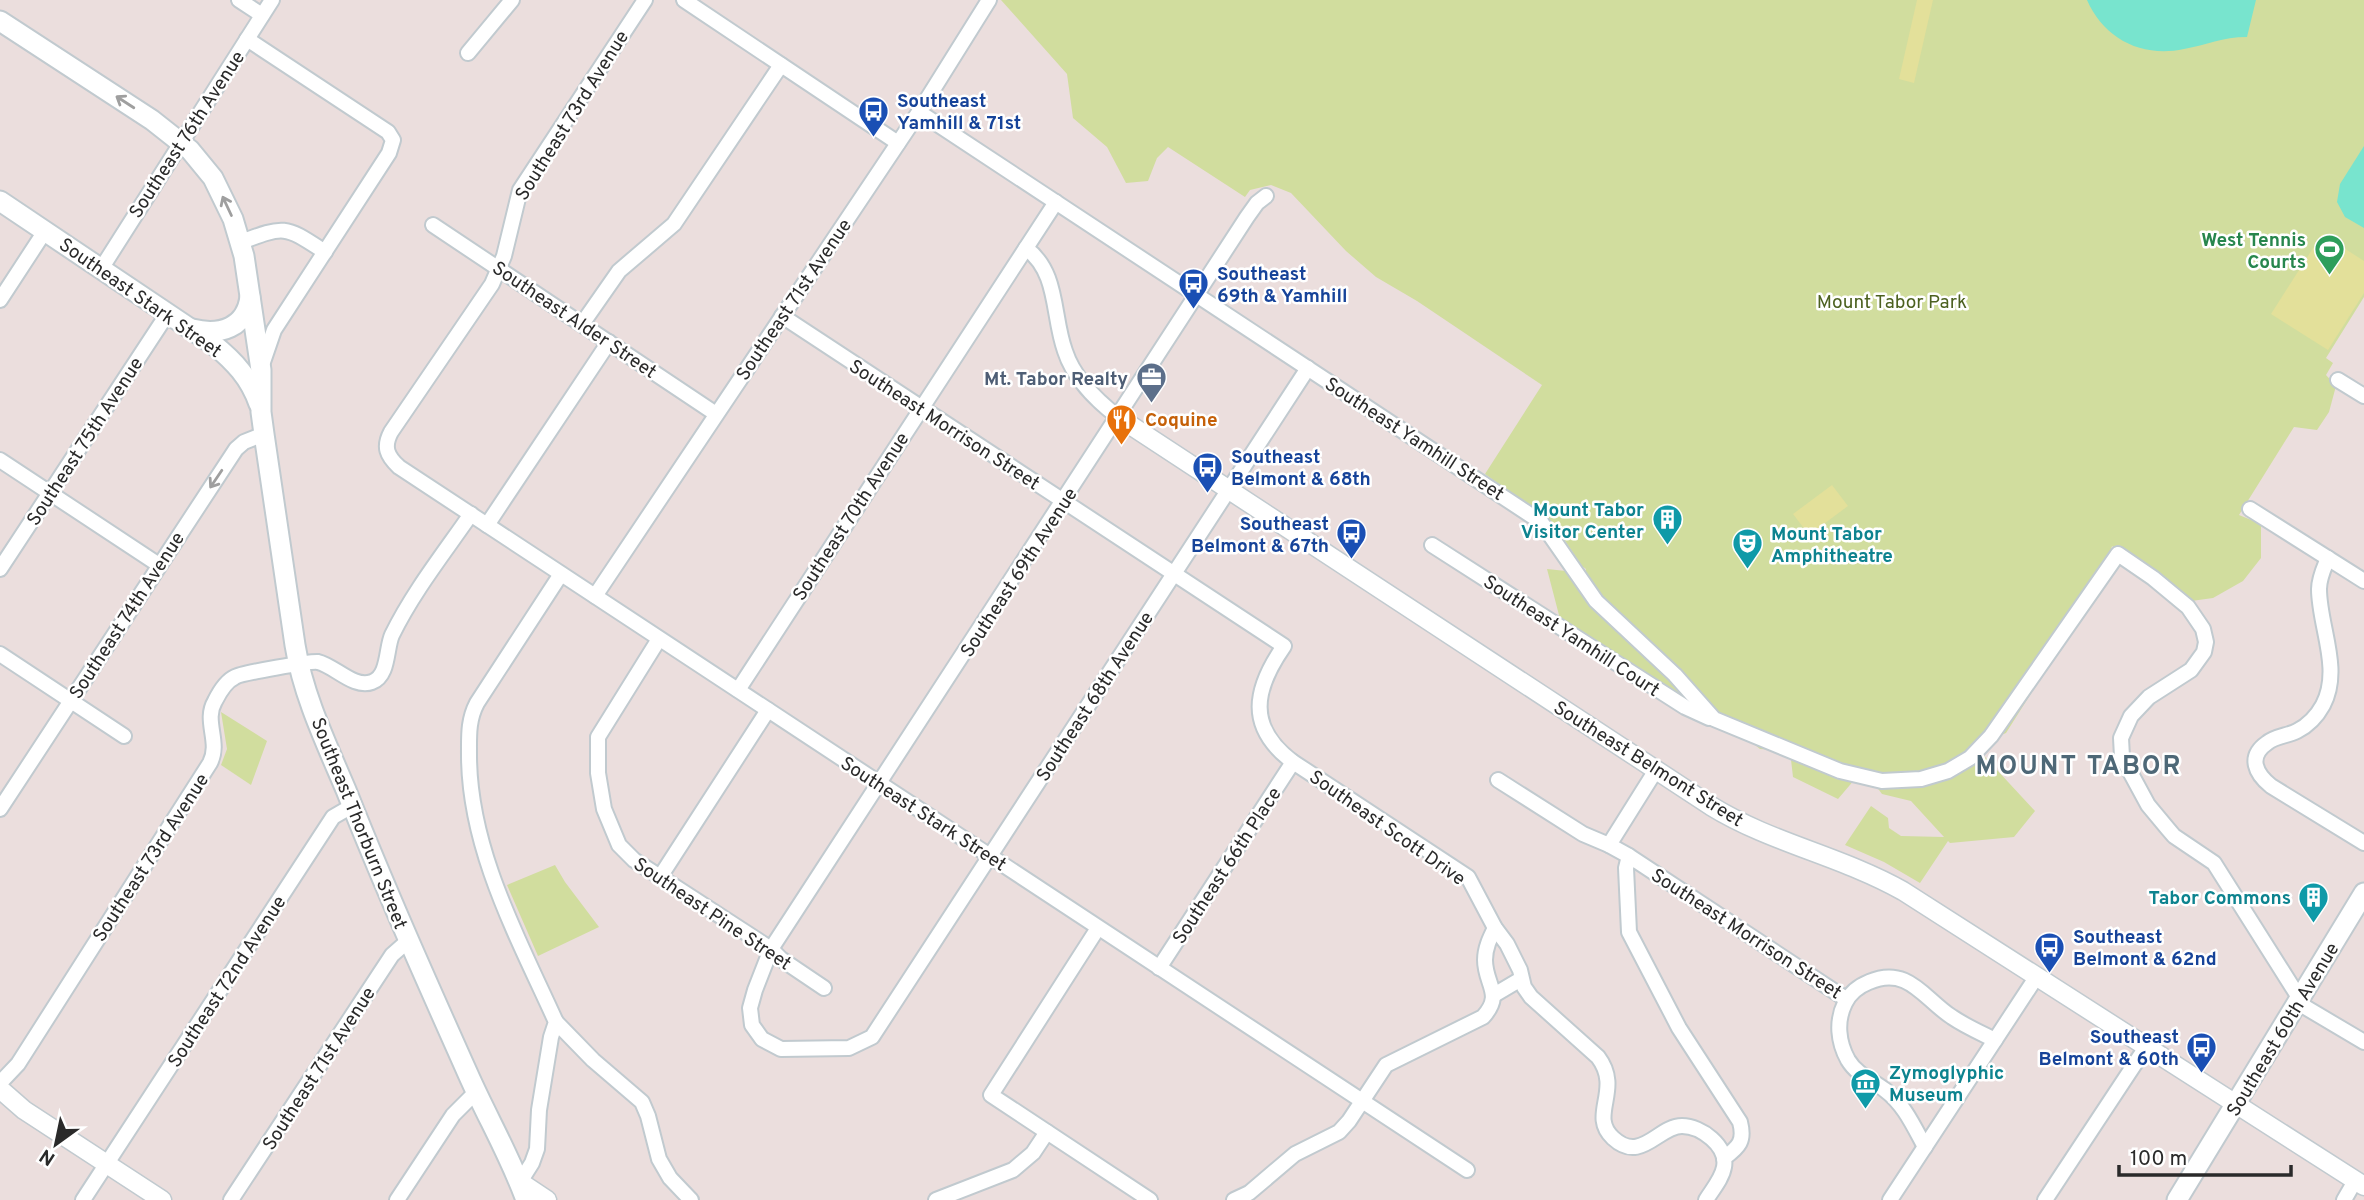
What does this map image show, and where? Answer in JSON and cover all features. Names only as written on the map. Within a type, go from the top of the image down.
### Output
[{"type":"main road","points":[[0,21],[152,120],[181,142],[213,178],[241,242],[261,370],[261,412]]},
{"type":"main road","name":"Southeast Stark Street","points":[[0,201],[191,328],[239,368],[256,395],[261,412]]},
{"type":"main road","points":[[191,328],[215,332],[232,328],[249,307],[250,295]]},
{"type":"main road","name":"Southeast Thorburn Street","points":[[261,412],[298,663],[307,694],[409,940],[475,1091],[510,1157],[523,1191]]},
{"type":"main road","name":"Southeast 60th Avenue","points":[[2178,1200],[2364,893]]},
{"type":"street","points":[[239,0],[262,15]]},
{"type":"street","name":"Southeast 76th Avenue","points":[[101,269],[272,0]]},
{"type":"street","points":[[468,53],[512,0]]},
{"type":"street","name":"Southeast 73rd Avenue","points":[[386,451],[391,432],[499,270],[520,190],[645,0]]},
{"type":"street","points":[[684,0],[898,143]]},
{"type":"street","name":"Southeast 71st Avenue","points":[[595,596],[919,112],[989,0]]},
{"type":"street","points":[[247,39],[388,132],[393,140],[389,153],[274,330],[261,370]]},
{"type":"street","points":[[582,324],[618,271],[674,224],[781,65]]},
{"type":"street","name":"Southeast Yamhill Street","points":[[919,112],[1541,522],[1596,601],[1675,675],[1714,719],[1811,760],[1864,778],[1902,781],[1948,771],[1970,758],[1991,736],[2119,554],[2188,607],[2203,629],[2206,642],[2204,652],[2190,670],[2149,697],[2131,716],[2121,738],[2122,757],[2147,805],[2168,829],[2214,863],[2299,998],[2313,1012],[2364,1042]]},
{"type":"street","name":"Southeast 69th Avenue","points":[[881,1024],[866,1041],[849,1048],[781,1049],[762,1039],[752,1025],[750,1008],[771,949],[1247,217],[1266,196]]},
{"type":"street","name":"Southeast 70th Avenue","points":[[738,690],[1056,202]]},
{"type":"street","name":"Southeast Alder Street","points":[[433,225],[716,414]]},
{"type":"street","points":[[241,242],[270,231],[287,229],[325,252]]},
{"type":"street","points":[[0,300],[45,231]]},
{"type":"street","name":"Southeast Belmont Street","points":[[1026,248],[1040,261],[1047,274],[1062,343],[1073,368],[1092,394],[1118,417],[1656,770],[1744,824],[1861,869],[1885,881],[2360,1184]]},
{"type":"street","name":"Southeast 75th Avenue","points":[[0,569],[168,313]]},
{"type":"street","name":"Southeast Morrison Street","points":[[782,316],[1284,646]]},
{"type":"street","points":[[487,525],[609,342]]},
{"type":"street","name":"Southeast 68th Avenue","points":[[881,1024],[1308,368]]},
{"type":"street","points":[[2339,380],[2364,396]]},
{"type":"street","name":"Southeast 74th Avenue","points":[[0,808],[236,449],[244,442],[264,434]]},
{"type":"street","name":"Southeast Stark Street","points":[[386,451],[399,467],[1467,1170]]},
{"type":"street","points":[[0,460],[159,565]]},
{"type":"street","points":[[2250,509],[2364,581]]},
{"type":"street","points":[[298,663],[315,661],[364,683],[373,682],[380,676],[392,636],[471,514]]},
{"type":"street","name":"Southeast Yamhill Court","points":[[1432,545],[1685,707],[1714,719]]},
{"type":"street","points":[[2328,558],[2319,589],[2330,666],[2329,687],[2323,704],[2305,726],[2264,744],[2257,754],[2256,769],[2258,775],[2271,786],[2364,843]]},
{"type":"street","points":[[561,574],[477,703],[470,719],[470,786],[479,832],[502,899],[556,1022],[593,1060],[642,1102],[659,1159],[670,1178],[691,1200]]},
{"type":"street","name":"Southeast Pine Street","points":[[659,639],[598,737],[597,758],[604,809],[614,836],[625,852],[771,949],[781,960],[824,988]]},
{"type":"street","name":"Southeast Scott Drive","points":[[1284,646],[1264,677],[1260,691],[1259,711],[1269,741],[1293,762],[1468,877],[1494,928],[1507,944],[1531,997],[1606,1068],[1609,1084],[1603,1116],[1605,1128],[1611,1136],[1618,1142],[1638,1146],[1647,1144],[1673,1127],[1691,1127],[1713,1140],[1724,1158]]},
{"type":"street","points":[[0,654],[124,736]]},
{"type":"street","name":"Southeast 73rd Avenue","points":[[0,1083],[14,1069],[210,763],[216,750],[211,711],[225,686],[240,674],[280,669],[298,663]]},
{"type":"street","points":[[660,877],[768,710]]},
{"type":"street","name":"Southeast 66th Place","points":[[1160,968],[1293,762]]},
{"type":"street","points":[[1609,845],[1656,770]]},
{"type":"street","name":"Southeast Morrison Street","points":[[1498,780],[1583,834],[1629,856],[1846,999],[1860,986],[1869,982],[1887,977],[1898,979],[1920,989],[1950,1016],[1995,1040]]},
{"type":"street","name":"Southeast 72nd Avenue","points":[[83,1200],[333,817],[352,806]]},
{"type":"street","points":[[1629,856],[1626,868],[1629,932],[1679,1028],[1740,1122],[1742,1140],[1738,1148],[1724,1158],[1724,1168],[1706,1200]]},
{"type":"street","points":[[1098,928],[991,1095],[1150,1200]]},
{"type":"street","points":[[1234,1200],[1249,1193],[1296,1154],[1339,1132],[1386,1065],[1483,1017],[1489,1010],[1494,995],[1485,961],[1486,948],[1494,928]]},
{"type":"street","name":"Southeast 71st Avenue","points":[[231,1200],[392,955],[409,940]]},
{"type":"street","points":[[1890,1200],[2037,976]]},
{"type":"street","points":[[1494,995],[1521,979]]},
{"type":"street","points":[[1846,999],[1839,1028],[1847,1059],[1863,1076],[1886,1090],[1897,1102],[1908,1115],[1925,1147]]},
{"type":"street","points":[[547,1200],[523,1191],[537,1149],[539,1110],[556,1022]]},
{"type":"street","points":[[2045,1200],[2146,1047]]},
{"type":"street","points":[[0,1088],[24,1110],[162,1200]]},
{"type":"street","points":[[397,1200],[453,1115],[475,1091]]},
{"type":"street","points":[[936,1200],[1013,1170],[1033,1153],[1047,1132]]},
{"type":"street","points":[[2344,1200],[2360,1184]]},
{"type":"green space","name":"Mount Tabor Park","points":[[1001,0],[2364,0],[2364,297],[2326,358],[2333,363],[2326,375],[2336,386],[2329,412],[2317,430],[2294,427],[2239,515],[2261,524],[2261,558],[2243,581],[2213,598],[2184,602],[2149,579],[2142,561],[2129,563],[2112,546],[2102,581],[2006,733],[1985,742],[1984,756],[2035,811],[2014,837],[1950,843],[1948,841],[1920,883],[1884,862],[1845,845],[1871,806],[1888,818],[1889,828],[1901,836],[1944,837],[1911,801],[1882,794],[1867,774],[1855,779],[1838,799],[1793,777],[1790,751],[1760,749],[1688,691],[1662,700],[1560,619],[1547,569],[1585,573],[1586,569],[1555,526],[1494,487],[1496,482],[1485,474],[1542,385],[1417,301],[1376,277],[1346,251],[1291,193],[1271,185],[1250,190],[1245,197],[1168,147],[1157,158],[1148,181],[1126,183],[1107,147],[1073,118],[1067,74]]},
{"type":"green space","points":[[221,712],[267,741],[251,785],[221,765],[227,749]]},
{"type":"green space","points":[[555,865],[599,927],[538,956],[507,885]]},
{"type":"shaded area","points":[[1917,0],[1933,0],[1914,83],[1899,79]]},
{"type":"shaded area","points":[[2087,0],[2256,0],[2247,37],[2154,51],[2126,43],[2114,35],[2094,14]]},
{"type":"shaded area","points":[[2364,146],[2364,228],[2345,217],[2337,202],[2340,184]]},
{"type":"shaded area","name":"West Tennis Courts","points":[[2322,234],[2364,261],[2364,293],[2328,350],[2271,314]]},
{"type":"shaded area","points":[[1832,485],[1848,506],[1809,535],[1793,514]]},
{"type":"place","name":"Southeast Yamhill & 71st","points":[[874,138]]},
{"type":"place","name":"West Tennis Courts","points":[[2329,277]]},
{"type":"place","name":"Southeast 69th & Yamhill","points":[[1194,311]]},
{"type":"place","name":"Mt. Tabor Realty","points":[[1151,405]]},
{"type":"place","name":"Coquine","points":[[1122,446]]},
{"type":"place","name":"Southeast Belmont & 68th","points":[[1208,494]]},
{"type":"place","name":"Mount Tabor Visitor Center","points":[[1667,547]]},
{"type":"place","name":"Southeast Belmont & 67th","points":[[1352,561]]},
{"type":"place","name":"Mount Tabor Amphitheatre","points":[[1748,571]]},
{"type":"place","name":"Tabor Commons","points":[[2314,924]]},
{"type":"place","name":"Southeast Belmont & 62nd","points":[[2050,974]]},
{"type":"place","name":"Southeast Belmont & 60th","points":[[2202,1074]]},
{"type":"place","name":"Zymoglyphic Museum","points":[[1866,1110]]},
{"type":"district","name":"MOUNT TABOR","points":[[2079,765]]}]
